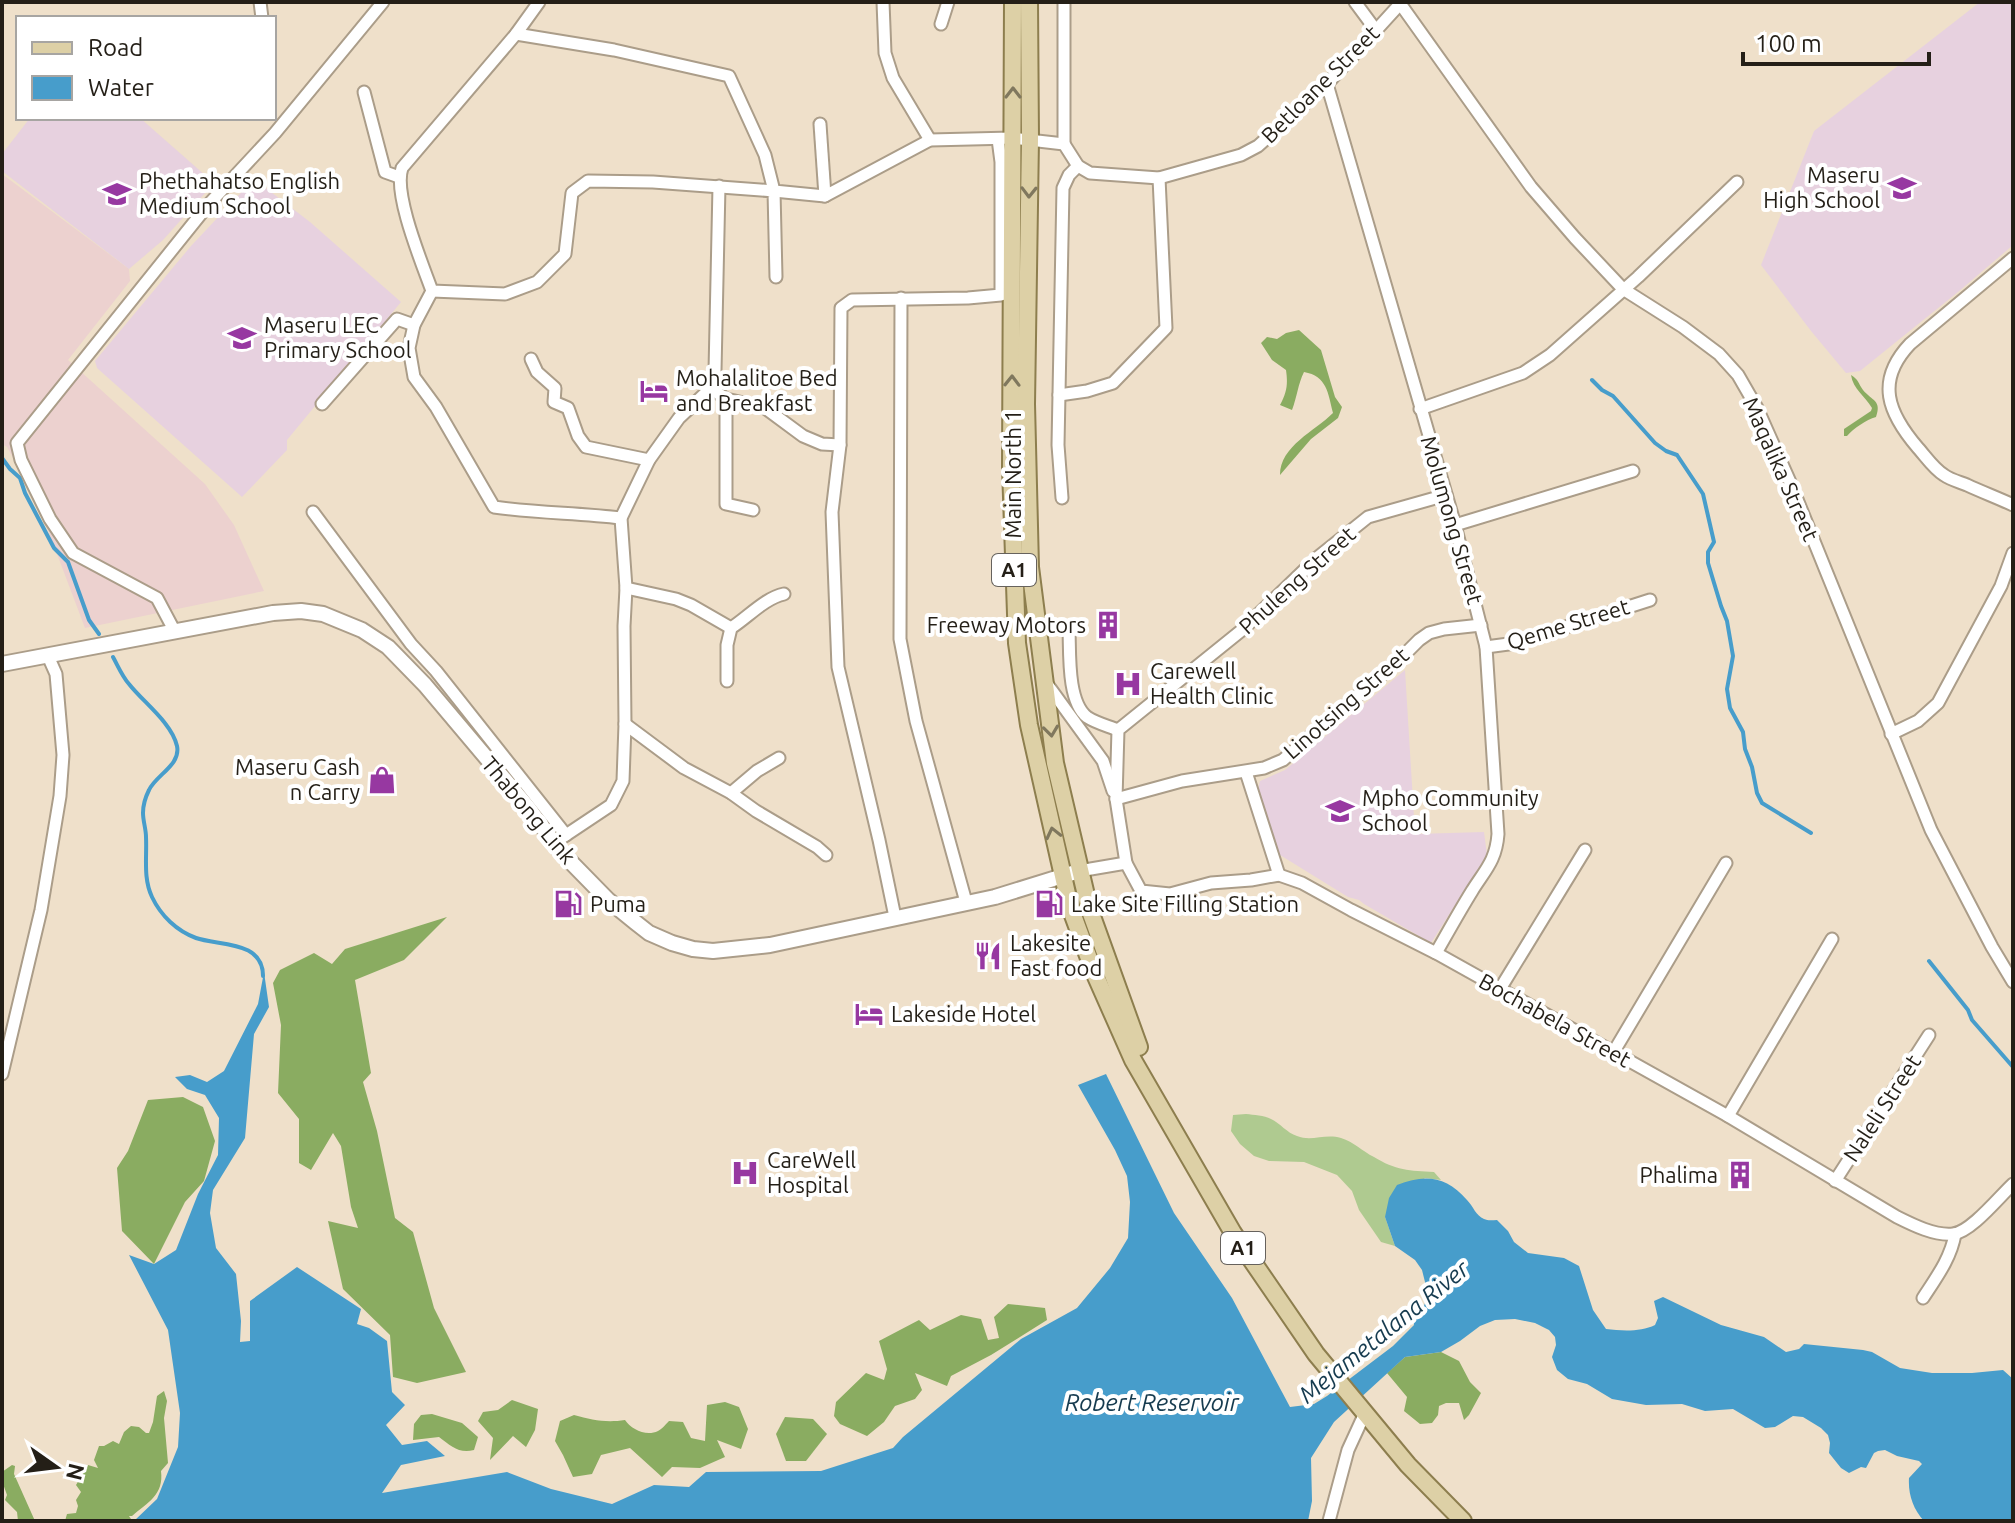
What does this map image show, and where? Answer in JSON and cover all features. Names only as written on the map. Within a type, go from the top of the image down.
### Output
[{"type":"main road","name":"Main North 1","points":[[1013,2],[1005,138],[1017,643],[1029,725],[1071,874]]},
{"type":"main road","name":"Main North 1","points":[[1029,2],[1026,404],[1030,567],[1071,874],[1070,907],[1094,972],[1133,1060],[1233,1233],[1316,1354],[1408,1465],[1463,1521]]},
{"type":"main road","name":"Thabong Link","points":[[2,664],[273,613],[301,611],[323,614],[362,630],[388,647],[425,685],[527,806],[560,839],[608,900],[649,933],[693,949],[713,951],[770,945],[995,897],[1071,874]]},
{"type":"street","points":[[174,630],[157,598],[73,553],[50,519],[21,460],[17,443],[208,205],[275,133],[383,2]]},
{"type":"street","points":[[883,2],[885,53],[893,78],[930,140]]},
{"type":"street","points":[[941,24],[948,2]]},
{"type":"street","points":[[1062,498],[1058,445],[1063,188],[1078,166],[1064,144],[1064,2]]},
{"type":"street","points":[[1355,2],[1375,29]]},
{"type":"street","points":[[538,3],[516,34],[402,168],[400,197],[432,291],[414,325],[409,348],[414,377],[436,407],[494,507],[530,513],[580,513],[621,518]]},
{"type":"street","name":"Betloane Street","points":[[1078,166],[1090,173],[1159,178],[1241,155],[1258,146],[1327,84],[1400,3]]},
{"type":"street","name":"Maqalika Street","points":[[1400,3],[1531,187],[1575,238],[1623,289],[1683,327],[1719,354],[1738,375],[1757,408],[1790,482],[1931,830],[2013,982]]},
{"type":"street","points":[[516,34],[614,50],[729,76],[765,155],[774,191],[776,277]]},
{"type":"street","name":"Molumong Street","points":[[1327,84],[1455,525],[1486,647],[1497,850],[1436,953]]},
{"type":"street","points":[[364,92],[385,172],[399,177]]},
{"type":"street","points":[[273,120],[275,133]]},
{"type":"street","points":[[820,124],[825,196]]},
{"type":"street","points":[[895,917],[838,667],[832,512],[840,445],[841,308],[852,300],[1001,295],[1001,162],[1005,138]]},
{"type":"street","points":[[432,291],[505,294],[537,282],[565,254],[572,193],[588,181],[719,186],[825,196],[930,140],[1005,138],[1064,144]]},
{"type":"street","points":[[1059,395],[1113,383],[1166,328],[1159,178]]},
{"type":"street","points":[[1420,409],[1523,373],[1568,340],[1737,182]]},
{"type":"street","points":[[313,512],[560,839],[611,805],[623,781],[625,724],[626,588],[621,518],[649,460],[679,418],[711,388],[715,371],[719,186]]},
{"type":"street","points":[[2013,258],[1910,344],[1892,367],[1888,382],[1889,395],[1903,429],[1943,475],[2013,505]]},
{"type":"street","points":[[901,298],[900,639],[916,721],[966,902]]},
{"type":"street","points":[[322,404],[397,319],[414,325]]},
{"type":"street","points":[[531,359],[537,372],[555,388],[554,402],[568,408],[578,436],[586,447],[649,460]]},
{"type":"street","points":[[711,388],[726,399],[765,408],[803,436],[822,444],[840,445]]},
{"type":"street","points":[[726,399],[726,504],[753,510]]},
{"type":"street","points":[[1455,525],[1633,471]]},
{"type":"street","name":"Phuleng Street","points":[[1118,730],[1242,630],[1318,557],[1368,517],[1446,495]]},
{"type":"street","points":[[1891,734],[1918,721],[1938,703],[2001,586],[2013,553]]},
{"type":"street","points":[[626,588],[684,602],[731,628]]},
{"type":"street","points":[[727,681],[727,645],[731,628],[774,596],[784,594]]},
{"type":"street","name":"Qeme Street","points":[[1486,647],[1516,643],[1650,600]]},
{"type":"street","name":"Linotsing Street","points":[[1116,799],[1182,781],[1264,768],[1283,760],[1429,633],[1481,625]]},
{"type":"street","points":[[1069,629],[1075,700],[1090,719],[1118,730],[1116,799]]},
{"type":"street","points":[[2,1074],[41,910],[60,796],[63,755],[56,674],[48,656]]},
{"type":"street","points":[[1045,682],[1103,761],[1116,799],[1126,863],[1141,891],[1170,894],[1211,883],[1279,875],[1246,772]]},
{"type":"street","points":[[625,724],[684,768],[731,793],[826,855]]},
{"type":"street","points":[[731,793],[757,771],[779,758]]},
{"type":"street","points":[[1500,989],[1585,850]]},
{"type":"street","points":[[1071,874],[1126,863]]},
{"type":"street","points":[[1613,1053],[1726,863]]},
{"type":"street","name":"Bochabela Street","points":[[1279,875],[1302,883],[1436,953],[1728,1116],[1897,1217],[1924,1230],[1955,1234]]},
{"type":"street","points":[[1728,1116],[1832,939]]},
{"type":"street","name":"Naleli Street","points":[[1835,1181],[1929,1035]]},
{"type":"street","points":[[1923,1298],[1938,1276],[1955,1234],[1974,1223],[2013,1184]]},
{"type":"street","points":[[1329,1521],[1362,1411]]},
{"type":"shaded area","name":"Maseru High School","points":[[1980,2],[2013,2],[2013,245],[1860,371],[1846,373],[1761,265],[1814,131]]},
{"type":"shaded area","name":"Phethahatso English Medium School","points":[[28,120],[142,120],[214,183],[163,240],[129,269],[2,171],[2,154]]},
{"type":"shaded area","points":[[2,174],[129,269],[130,281],[68,360],[205,484],[234,525],[264,591],[85,628],[37,501],[7,447],[2,444]]},
{"type":"shaded area","name":"Maseru LEC Primary School","points":[[254,179],[310,222],[401,302],[287,440],[287,450],[242,497],[97,368],[95,361],[191,246]]},
{"type":"shaded area","name":"Mpho Community School","points":[[1405,670],[1415,834],[1484,832],[1487,855],[1431,943],[1280,855],[1258,790],[1260,781],[1285,770]]},
{"type":"green space","points":[[1299,330],[1321,350],[1335,397],[1342,407],[1338,418],[1311,439],[1280,475],[1292,447],[1333,413],[1322,381],[1304,372],[1292,410],[1280,405],[1286,388],[1286,370],[1272,360],[1261,343],[1267,337],[1277,339]]},
{"type":"green space","points":[[1851,375],[1875,401],[1878,411],[1876,417],[1844,436],[1844,429],[1872,408]]},
{"type":"green space","points":[[447,917],[404,960],[355,980],[371,1073],[363,1082],[377,1131],[395,1218],[413,1232],[434,1308],[466,1372],[417,1383],[393,1377],[390,1335],[343,1289],[328,1221],[358,1228],[351,1207],[341,1146],[333,1133],[311,1170],[299,1163],[299,1119],[278,1093],[281,1025],[273,983],[280,970],[314,953],[332,964],[345,949]]},
{"type":"green space","points":[[183,1097],[203,1107],[215,1141],[204,1181],[185,1202],[154,1264],[122,1231],[117,1168],[128,1151],[148,1100]]},
{"type":"green space","points":[[1233,1115],[1268,1118],[1303,1138],[1341,1138],[1389,1165],[1434,1172],[1441,1180],[1425,1178],[1385,1217],[1395,1246],[1381,1242],[1359,1210],[1352,1191],[1337,1175],[1304,1162],[1269,1161],[1254,1156],[1240,1144],[1231,1131]]},
{"type":"green space","points":[[1008,1304],[1045,1308],[1047,1320],[951,1376],[947,1386],[915,1373],[922,1390],[915,1399],[895,1406],[884,1422],[867,1436],[840,1424],[834,1416],[836,1402],[866,1373],[884,1380],[887,1369],[879,1341],[919,1320],[930,1330],[961,1315],[981,1319],[988,1340],[999,1338],[994,1317]]},
{"type":"green space","points":[[1441,1352],[1459,1361],[1470,1382],[1481,1393],[1464,1420],[1459,1403],[1446,1403],[1439,1406],[1438,1415],[1432,1423],[1420,1424],[1404,1411],[1407,1397],[1387,1373],[1405,1357]]},
{"type":"green space","points":[[164,1391],[167,1401],[164,1418],[168,1463],[161,1471],[160,1486],[154,1497],[129,1516],[131,1519],[127,1521],[65,1521],[67,1514],[76,1513],[76,1500],[81,1492],[76,1485],[88,1465],[98,1468],[94,1460],[99,1446],[113,1441],[119,1444],[124,1432],[131,1426],[149,1433],[157,1396]]},
{"type":"green space","points":[[512,1400],[538,1409],[535,1430],[526,1447],[513,1436],[490,1460],[493,1438],[478,1421],[483,1412],[498,1410]]},
{"type":"green space","points":[[725,1402],[739,1407],[748,1429],[741,1449],[717,1440],[725,1457],[700,1468],[672,1467],[662,1477],[630,1448],[601,1455],[592,1474],[573,1477],[555,1441],[560,1421],[574,1415],[599,1420],[625,1420],[644,1433],[653,1433],[669,1421],[683,1422],[691,1438],[705,1441],[707,1405]]},
{"type":"green space","points":[[432,1414],[462,1423],[478,1437],[474,1450],[459,1450],[439,1437],[413,1440],[414,1424],[421,1415]]},
{"type":"green space","points":[[785,1417],[813,1419],[827,1434],[806,1461],[786,1461],[776,1434]]},
{"type":"green space","points":[[12,1465],[35,1521],[18,1521],[17,1512],[5,1500],[7,1495],[2,1472]]},
{"type":"water","name":"Robert Reservoir","points":[[264,972],[269,1007],[254,1034],[245,1138],[213,1190],[210,1213],[216,1248],[236,1274],[240,1342],[250,1341],[250,1301],[297,1267],[361,1309],[357,1324],[369,1328],[387,1341],[392,1392],[405,1405],[386,1425],[402,1445],[427,1441],[445,1456],[401,1465],[382,1493],[507,1472],[551,1489],[612,1504],[654,1485],[689,1487],[706,1472],[821,1471],[893,1448],[1021,1339],[1077,1308],[1110,1268],[1128,1238],[1130,1202],[1127,1176],[1078,1085],[1106,1074],[1174,1213],[1232,1298],[1290,1407],[1314,1404],[1327,1396],[1393,1346],[1414,1325],[1413,1319],[1423,1309],[1428,1294],[1422,1270],[1415,1260],[1395,1246],[1385,1217],[1389,1198],[1397,1185],[1417,1179],[1435,1179],[1459,1192],[1481,1218],[1497,1220],[1514,1242],[1528,1253],[1564,1258],[1579,1266],[1593,1310],[1606,1329],[1638,1330],[1655,1325],[1658,1318],[1654,1301],[1663,1297],[1721,1325],[1764,1337],[1786,1352],[1799,1349],[1804,1344],[1872,1352],[1900,1368],[1932,1373],[2003,1370],[2013,1379],[2013,1521],[1924,1521],[1914,1506],[1909,1490],[1909,1478],[1922,1464],[1919,1461],[1885,1450],[1878,1451],[1866,1468],[1849,1473],[1829,1453],[1828,1435],[1803,1417],[1793,1416],[1775,1427],[1765,1428],[1733,1409],[1705,1411],[1682,1404],[1646,1405],[1612,1399],[1587,1384],[1568,1379],[1557,1370],[1552,1357],[1555,1337],[1549,1330],[1515,1319],[1495,1320],[1480,1326],[1441,1352],[1405,1357],[1334,1422],[1311,1458],[1312,1501],[1308,1521],[134,1521],[157,1499],[178,1447],[180,1413],[168,1330],[129,1255],[154,1264],[176,1250],[198,1194],[218,1155],[219,1118],[205,1095],[187,1089],[175,1077],[190,1075],[207,1082],[224,1071],[258,1004]]},
{"type":"waterway","points":[[1592,380],[1613,396],[1655,443],[1677,455],[1703,494],[1714,542],[1708,552],[1708,563],[1727,621],[1733,656],[1727,689],[1730,708],[1743,732],[1757,793],[1762,803],[1811,833]]},
{"type":"waterway","points":[[2,458],[20,478],[54,548],[68,562],[89,620],[99,634]]},
{"type":"waterway","points":[[113,657],[127,681],[169,729],[177,746],[175,759],[152,785],[144,807],[146,875],[152,897],[165,916],[189,935],[248,950],[261,964],[263,976]]},
{"type":"waterway","points":[[1929,961],[1968,1010],[1972,1020],[2013,1067]]},
{"type":"place","name":"Maseru High School","points":[[1902,188]]},
{"type":"place","name":"Phethahatso English Medium School","points":[[117,194]]},
{"type":"place","name":"Maseru LEC Primary School","points":[[242,338]]},
{"type":"place","name":"Mohalalitoe Bed and Breakfast","points":[[654,391]]},
{"type":"place","name":"Freeway Motors","points":[[1108,625]]},
{"type":"place","name":"Carewell Health Clinic","points":[[1128,684]]},
{"type":"place","name":"Maseru Cash n Carry","points":[[382,780]]},
{"type":"place","name":"Mpho Community School","points":[[1340,811]]},
{"type":"place","name":"Puma","points":[[568,904]]},
{"type":"place","name":"Lake Site Filling Station","points":[[1049,904]]},
{"type":"place","name":"Lakesite Fast food","points":[[988,956]]},
{"type":"place","name":"Lakeside Hotel","points":[[869,1014]]},
{"type":"place","name":"CareWell Hospital","points":[[745,1173]]},
{"type":"place","name":"Phalima","points":[[1740,1175]]},
{"type":"water label","name":"Mejametalana River","points":[[1384,1332]]}]
